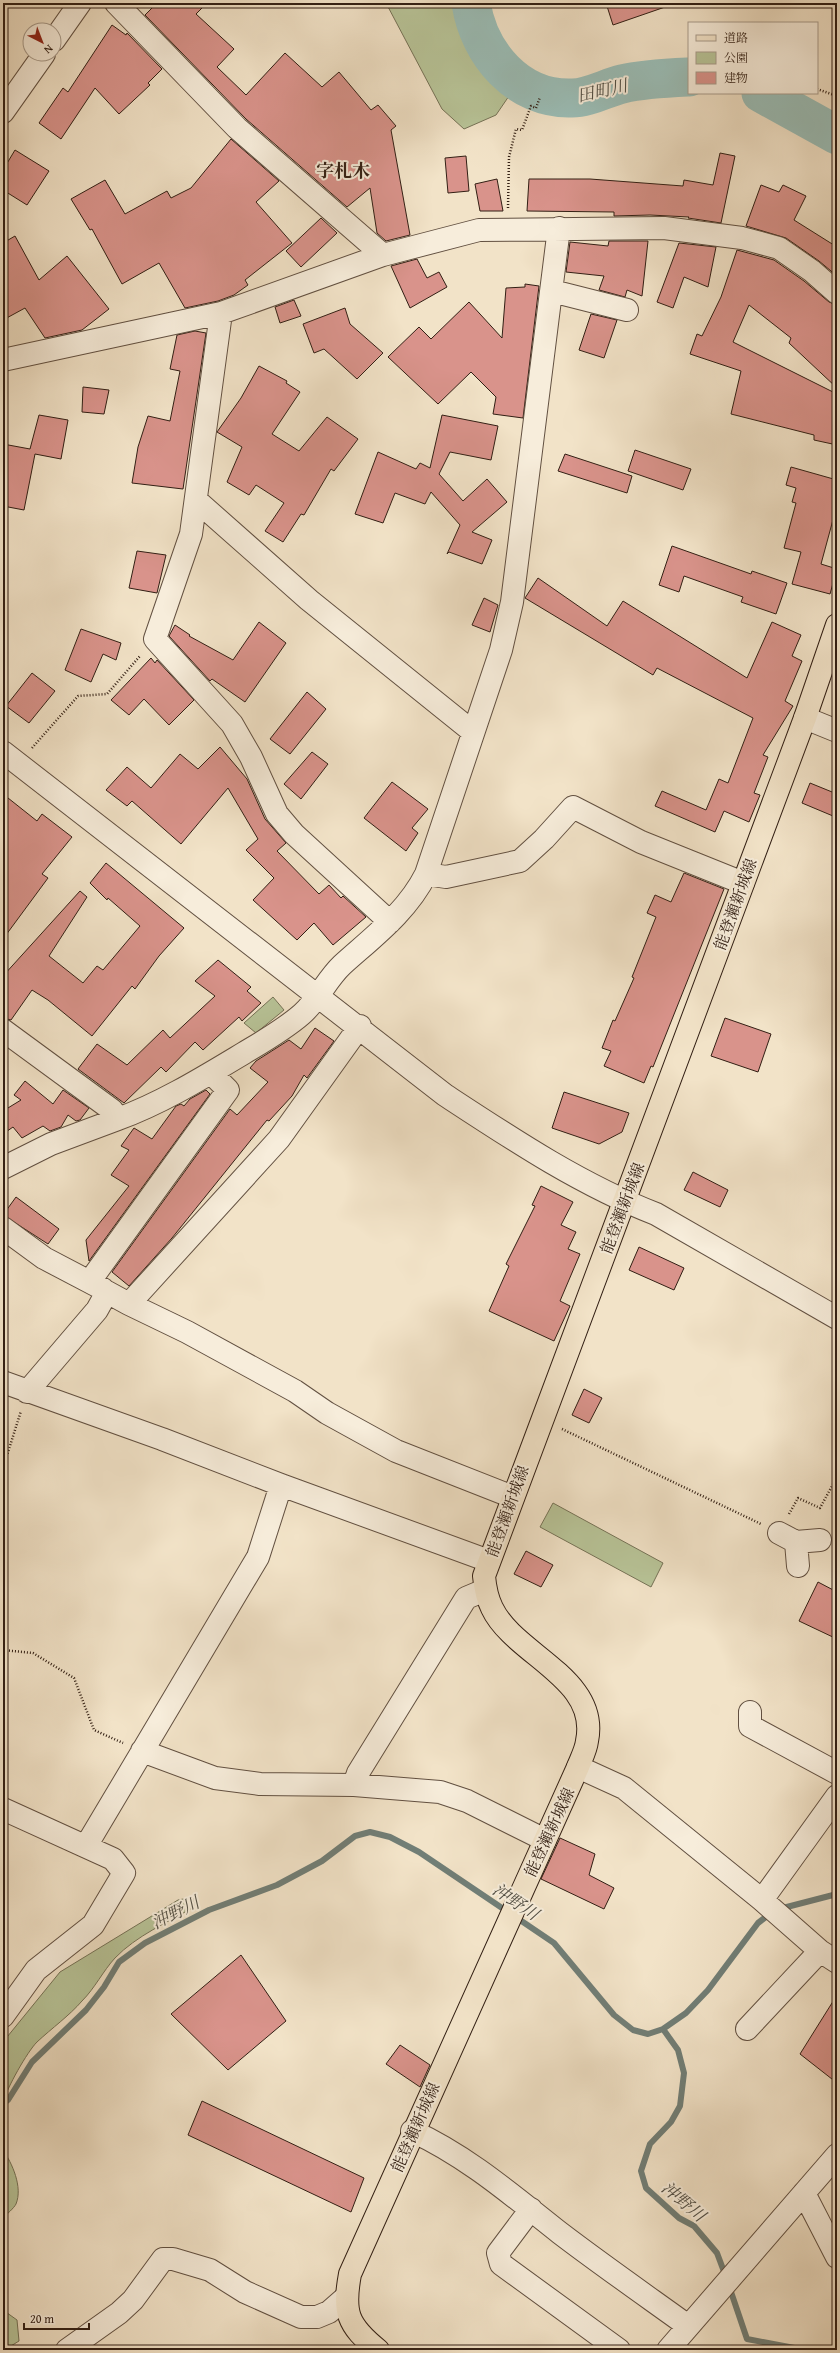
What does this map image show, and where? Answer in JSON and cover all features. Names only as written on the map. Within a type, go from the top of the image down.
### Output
[{"type":"main road","name":"能登瀬新城線","points":[[378,2350],[355,2327],[347,2312],[345,2298],[350,2274],[412,2131],[578,1768],[587,1741],[587,1719],[579,1696],[558,1673],[510,1632],[492,1609],[485,1590],[484,1576],[541,1419],[805,718],[837,625]]},
{"type":"street","points":[[62,29],[80,3]]},
{"type":"street","points":[[116,3],[237,128],[383,255]]},
{"type":"street","points":[[5,107],[38,62]]},
{"type":"street","points":[[3,1168],[51,1144],[134,1113],[211,1073],[268,1038],[302,1014],[340,967],[390,922],[416,893],[426,874],[501,650],[512,602],[559,228]]},
{"type":"street","points":[[3,360],[221,313],[383,255],[480,230],[664,228],[742,238],[779,248],[812,271],[837,293]]},
{"type":"street","points":[[552,292],[627,310]]},
{"type":"street","points":[[221,313],[191,534],[155,638],[232,724],[251,757],[277,814],[294,834],[390,922]]},
{"type":"street","points":[[196,500],[310,600],[473,732]]},
{"type":"street","points":[[805,718],[837,731]]},
{"type":"street","points":[[10,758],[360,1026],[458,1103],[510,1137],[624,1202],[656,1214],[837,1318]]},
{"type":"street","points":[[426,874],[446,877],[520,861],[544,839],[573,807],[641,842],[743,883]]},
{"type":"street","points":[[129,1304],[279,1139],[360,1026]]},
{"type":"street","points":[[3,1030],[112,1110],[118,1119]]},
{"type":"street","points":[[27,1392],[96,1310],[99,1287],[228,1090],[211,1073]]},
{"type":"street","points":[[3,1228],[44,1258],[129,1304],[187,1332],[295,1391],[327,1413],[396,1451],[513,1497]]},
{"type":"street","points":[[3,1382],[27,1392],[162,1439],[281,1485],[489,1561]]},
{"type":"street","points":[[86,1846],[258,1557],[281,1485]]},
{"type":"street","points":[[798,1566],[787,1537],[820,1540]]},
{"type":"street","points":[[354,1785],[358,1773],[466,1598],[485,1590]]},
{"type":"street","points":[[750,1712],[750,1726],[837,1773]]},
{"type":"street","points":[[142,1751],[215,1778],[260,1784],[354,1785],[440,1792],[467,1801],[545,1840]]},
{"type":"street","points":[[578,1768],[624,1788],[762,1900],[829,1957],[747,2029]]},
{"type":"street","points":[[762,1900],[837,1796]]},
{"type":"street","points":[[3,1809],[113,1859],[124,1873],[93,1925],[36,1970],[3,2016]]},
{"type":"street","points":[[412,2131],[429,2139],[504,2187],[560,2232],[688,2326]]},
{"type":"street","points":[[668,2350],[837,2155]]},
{"type":"street","points":[[804,2193],[837,2257]]},
{"type":"street","points":[[531,2208],[498,2253],[501,2264],[619,2350]]},
{"type":"street","points":[[67,2350],[128,2304],[163,2259],[173,2259],[210,2270],[246,2292],[301,2317],[317,2317],[329,2312],[345,2298]]},
{"type":"path","points":[[818,89],[837,96]]},
{"type":"path","points":[[507,229],[509,157],[516,129],[522,130],[531,106],[536,108],[540,96]]},
{"type":"path","points":[[10,758],[78,696],[107,694],[155,638]]},
{"type":"path","points":[[3,1468],[27,1392]]},
{"type":"path","points":[[541,1419],[787,1537],[798,1498],[820,1508],[837,1477]]},
{"type":"path","points":[[3,1650],[33,1653],[74,1678],[94,1730],[142,1751]]},
{"type":"green space","points":[[386,3],[465,3],[472,32],[486,71],[509,96],[496,115],[464,129],[442,109]]},
{"type":"green space","points":[[273,997],[284,1010],[256,1033],[244,1023]]},
{"type":"green space","points":[[553,1503],[663,1563],[651,1587],[540,1527]]},
{"type":"green space","points":[[194,1897],[194,1907],[142,1936],[115,1958],[87,1996],[33,2047],[13,2080],[3,2102],[3,2042],[60,1972],[178,1900]]},
{"type":"green space","points":[[3,2150],[16,2176],[18,2197],[16,2204],[3,2218]]},
{"type":"green space","points":[[3,2310],[17,2320],[19,2341],[6,2349],[3,2348]]},
{"type":"building","points":[[157,3],[207,3],[196,14],[234,49],[217,67],[246,95],[285,53],[322,87],[339,72],[371,110],[378,105],[396,126],[391,130],[410,235],[386,241],[377,233],[370,188],[347,207],[246,119],[145,15]]},
{"type":"building","points":[[606,3],[668,3],[668,6],[613,25]]},
{"type":"building","points":[[112,25],[126,35],[127,33],[162,69],[148,83],[150,85],[119,114],[95,88],[61,139],[39,123],[63,88],[68,92]]},
{"type":"building","points":[[231,139],[279,181],[256,202],[292,243],[245,280],[248,285],[234,295],[218,301],[185,308],[159,263],[122,284],[92,229],[90,230],[71,199],[105,180],[125,214],[167,191],[171,198],[191,188]]},
{"type":"building","points":[[15,150],[49,171],[27,205],[3,190],[3,170]]},
{"type":"building","points":[[720,153],[735,156],[721,223],[688,218],[689,217],[650,215],[614,216],[614,212],[527,211],[529,179],[590,179],[683,186],[684,180],[713,185]]},
{"type":"building","points":[[466,156],[469,191],[448,193],[445,158]]},
{"type":"building","points":[[497,179],[503,211],[480,211],[475,184]]},
{"type":"building","points":[[761,185],[779,192],[783,185],[806,196],[794,220],[837,247],[837,276],[819,261],[786,238],[746,226]]},
{"type":"building","points":[[321,218],[337,233],[301,267],[286,251]]},
{"type":"building","points":[[15,236],[39,280],[67,256],[109,309],[82,330],[45,338],[25,308],[3,320],[3,243]]},
{"type":"building","points":[[609,241],[648,241],[642,296],[627,290],[625,297],[599,290],[604,276],[566,272],[570,242],[608,246]]},
{"type":"building","points":[[679,243],[716,247],[708,287],[684,277],[673,308],[657,302]]},
{"type":"building","points":[[737,250],[774,260],[804,281],[829,302],[837,305],[837,388],[789,343],[791,338],[749,305],[733,342],[837,394],[837,445],[814,440],[814,435],[731,414],[741,371],[690,354],[697,334],[702,336],[721,297]]},
{"type":"building","points":[[417,259],[427,278],[439,272],[447,287],[410,308],[391,266]]},
{"type":"building","points":[[525,284],[539,286],[523,418],[493,414],[496,397],[471,372],[438,404],[388,357],[419,327],[431,339],[469,302],[502,338],[506,288],[525,287]]},
{"type":"building","points":[[294,300],[301,316],[280,323],[275,307]]},
{"type":"building","points":[[345,308],[350,324],[383,353],[357,379],[324,349],[314,353],[303,324]]},
{"type":"building","points":[[591,314],[617,320],[604,358],[579,350]]},
{"type":"building","points":[[195,331],[206,333],[183,489],[132,483],[138,447],[148,416],[170,421],[180,371],[170,369],[177,335]]},
{"type":"building","points":[[259,366],[287,381],[286,383],[300,392],[272,434],[299,451],[327,417],[358,439],[334,471],[331,469],[304,515],[301,514],[283,542],[265,531],[284,503],[256,485],[249,495],[227,482],[242,447],[217,432],[241,398]]},
{"type":"building","points":[[83,387],[109,390],[104,414],[82,412]]},
{"type":"building","points":[[39,415],[68,420],[61,459],[35,454],[24,510],[3,506],[3,444],[30,449]]},
{"type":"building","points":[[442,415],[498,426],[491,460],[450,452],[439,474],[463,501],[487,479],[507,502],[472,532],[492,540],[482,564],[449,552],[447,554],[460,525],[431,492],[425,504],[395,493],[383,523],[355,514],[378,452],[416,469],[420,463],[430,468]]},
{"type":"building","points":[[635,450],[691,469],[683,490],[628,471]]},
{"type":"building","points":[[565,454],[632,476],[627,493],[558,471]]},
{"type":"building","points":[[791,467],[837,480],[837,505],[821,564],[837,569],[830,594],[792,584],[801,552],[784,548],[796,503],[792,502],[796,488],[786,485]]},
{"type":"building","points":[[672,546],[751,574],[752,571],[787,583],[776,614],[741,602],[743,597],[684,576],[679,592],[659,585]]},
{"type":"building","points":[[137,551],[166,555],[157,593],[129,588]]},
{"type":"building","points":[[538,578],[607,626],[623,601],[747,678],[772,622],[801,635],[792,656],[802,661],[785,701],[793,706],[763,755],[768,757],[754,793],[760,795],[749,822],[724,811],[715,832],[655,806],[662,791],[706,810],[719,779],[728,783],[753,718],[657,668],[653,675],[525,598]]},
{"type":"building","points":[[484,598],[498,605],[490,632],[472,625]]},
{"type":"building","points":[[259,622],[286,643],[245,702],[212,679],[210,681],[169,636],[175,625],[190,635],[189,636],[233,660]]},
{"type":"building","points":[[81,629],[121,643],[116,660],[103,654],[91,682],[65,670]]},
{"type":"building","points":[[151,658],[155,663],[157,660],[194,700],[169,725],[144,699],[129,715],[111,700]]},
{"type":"building","points":[[32,673],[55,691],[29,723],[6,706]]},
{"type":"building","points":[[307,692],[326,709],[290,754],[270,739]]},
{"type":"building","points":[[220,747],[247,779],[265,819],[286,843],[277,851],[319,894],[329,885],[341,898],[343,896],[366,917],[333,945],[314,923],[297,940],[253,900],[274,878],[246,850],[258,839],[228,788],[181,844],[132,801],[127,806],[106,790],[127,767],[151,788],[180,754],[198,769]]},
{"type":"building","points":[[312,752],[328,764],[301,799],[284,784]]},
{"type":"building","points":[[392,782],[428,809],[412,828],[418,833],[406,851],[364,818]]},
{"type":"building","points":[[810,783],[837,794],[837,805],[833,816],[802,803]]},
{"type":"building","points":[[3,794],[37,821],[42,814],[72,837],[42,874],[48,878],[3,939]]},
{"type":"building","points":[[106,863],[184,928],[159,956],[135,989],[132,986],[92,1036],[48,1000],[32,990],[11,1020],[3,1018],[3,976],[80,891],[87,897],[49,956],[83,983],[97,966],[103,970],[140,926],[108,898],[107,900],[90,883]]},
{"type":"building","points":[[684,873],[724,889],[653,1067],[651,1066],[644,1083],[604,1066],[611,1051],[602,1048],[613,1020],[615,1021],[634,978],[632,977],[656,917],[647,913],[655,895],[671,902]]},
{"type":"building","points":[[218,960],[251,987],[247,991],[261,1003],[242,1021],[239,1017],[203,1050],[195,1042],[166,1072],[161,1067],[124,1103],[78,1069],[97,1044],[127,1065],[163,1030],[170,1038],[215,996],[195,981]]},
{"type":"building","points":[[725,1018],[771,1034],[758,1072],[711,1056]]},
{"type":"building","points":[[315,1028],[334,1041],[307,1078],[304,1075],[292,1096],[269,1121],[267,1120],[172,1238],[129,1286],[112,1272],[230,1109],[237,1115],[268,1082],[250,1068],[256,1061],[289,1040],[301,1049]]},
{"type":"building","points":[[25,1081],[53,1104],[63,1090],[89,1108],[80,1120],[76,1121],[68,1115],[61,1127],[50,1131],[43,1126],[22,1138],[13,1127],[3,1134],[3,1111],[21,1100],[14,1095]]},
{"type":"building","points":[[206,1090],[210,1094],[89,1261],[86,1240],[129,1186],[111,1175],[129,1150],[121,1146],[134,1128],[152,1139],[176,1106],[181,1104],[184,1106],[190,1099]]},
{"type":"building","points":[[564,1092],[629,1113],[622,1132],[599,1144],[552,1128]]},
{"type":"building","points":[[693,1172],[728,1190],[720,1207],[684,1190]]},
{"type":"building","points":[[541,1186],[573,1202],[561,1225],[576,1232],[568,1249],[580,1254],[560,1301],[570,1306],[554,1341],[489,1311],[509,1266],[506,1264],[535,1206],[532,1205]]},
{"type":"building","points":[[16,1197],[59,1229],[48,1244],[3,1215]]},
{"type":"building","points":[[639,1247],[684,1268],[674,1290],[629,1270]]},
{"type":"building","points":[[584,1389],[602,1398],[589,1423],[572,1415]]},
{"type":"building","points":[[526,1551],[553,1565],[541,1587],[514,1574]]},
{"type":"building","points":[[818,1582],[837,1592],[837,1639],[799,1621]]},
{"type":"building","points":[[560,1838],[595,1854],[589,1875],[614,1888],[604,1909],[541,1879]]},
{"type":"building","points":[[241,1955],[286,2021],[228,2070],[171,2014]]},
{"type":"building","points":[[837,1995],[837,2083],[800,2054]]},
{"type":"building","points":[[400,2045],[430,2065],[420,2087],[386,2064]]},
{"type":"building","points":[[202,2101],[364,2178],[351,2212],[188,2135]]},
{"type":"waterway","name":"田町川","points":[[471,3],[475,22],[483,40],[492,56],[504,70],[518,82],[535,91],[552,97],[578,98],[630,82],[688,77]]},
{"type":"waterway","name":"田町川","points":[[763,94],[837,135]]},
{"type":"waterway","name":"沖野川","points":[[3,2104],[8,2100],[32,2062],[86,2010],[104,1987],[119,1962],[145,1943],[209,1910],[277,1885],[322,1861],[355,1836],[370,1832],[390,1837],[419,1852],[554,1943],[614,2015],[633,2030],[648,2034],[663,2029],[686,2013],[708,1990],[758,1923],[771,1913]]},
{"type":"waterway","points":[[779,1909],[837,1894]]},
{"type":"waterway","name":"沖野川","points":[[663,2029],[678,2050],[684,2073],[680,2106],[671,2122],[650,2144],[641,2171],[646,2188],[679,2218],[694,2226],[717,2253],[726,2277]]},
{"type":"waterway","name":"沖野川","points":[[729,2286],[747,2339],[805,2350]]},
{"type":"district","name":"字札木","points":[[343,170]]}]
